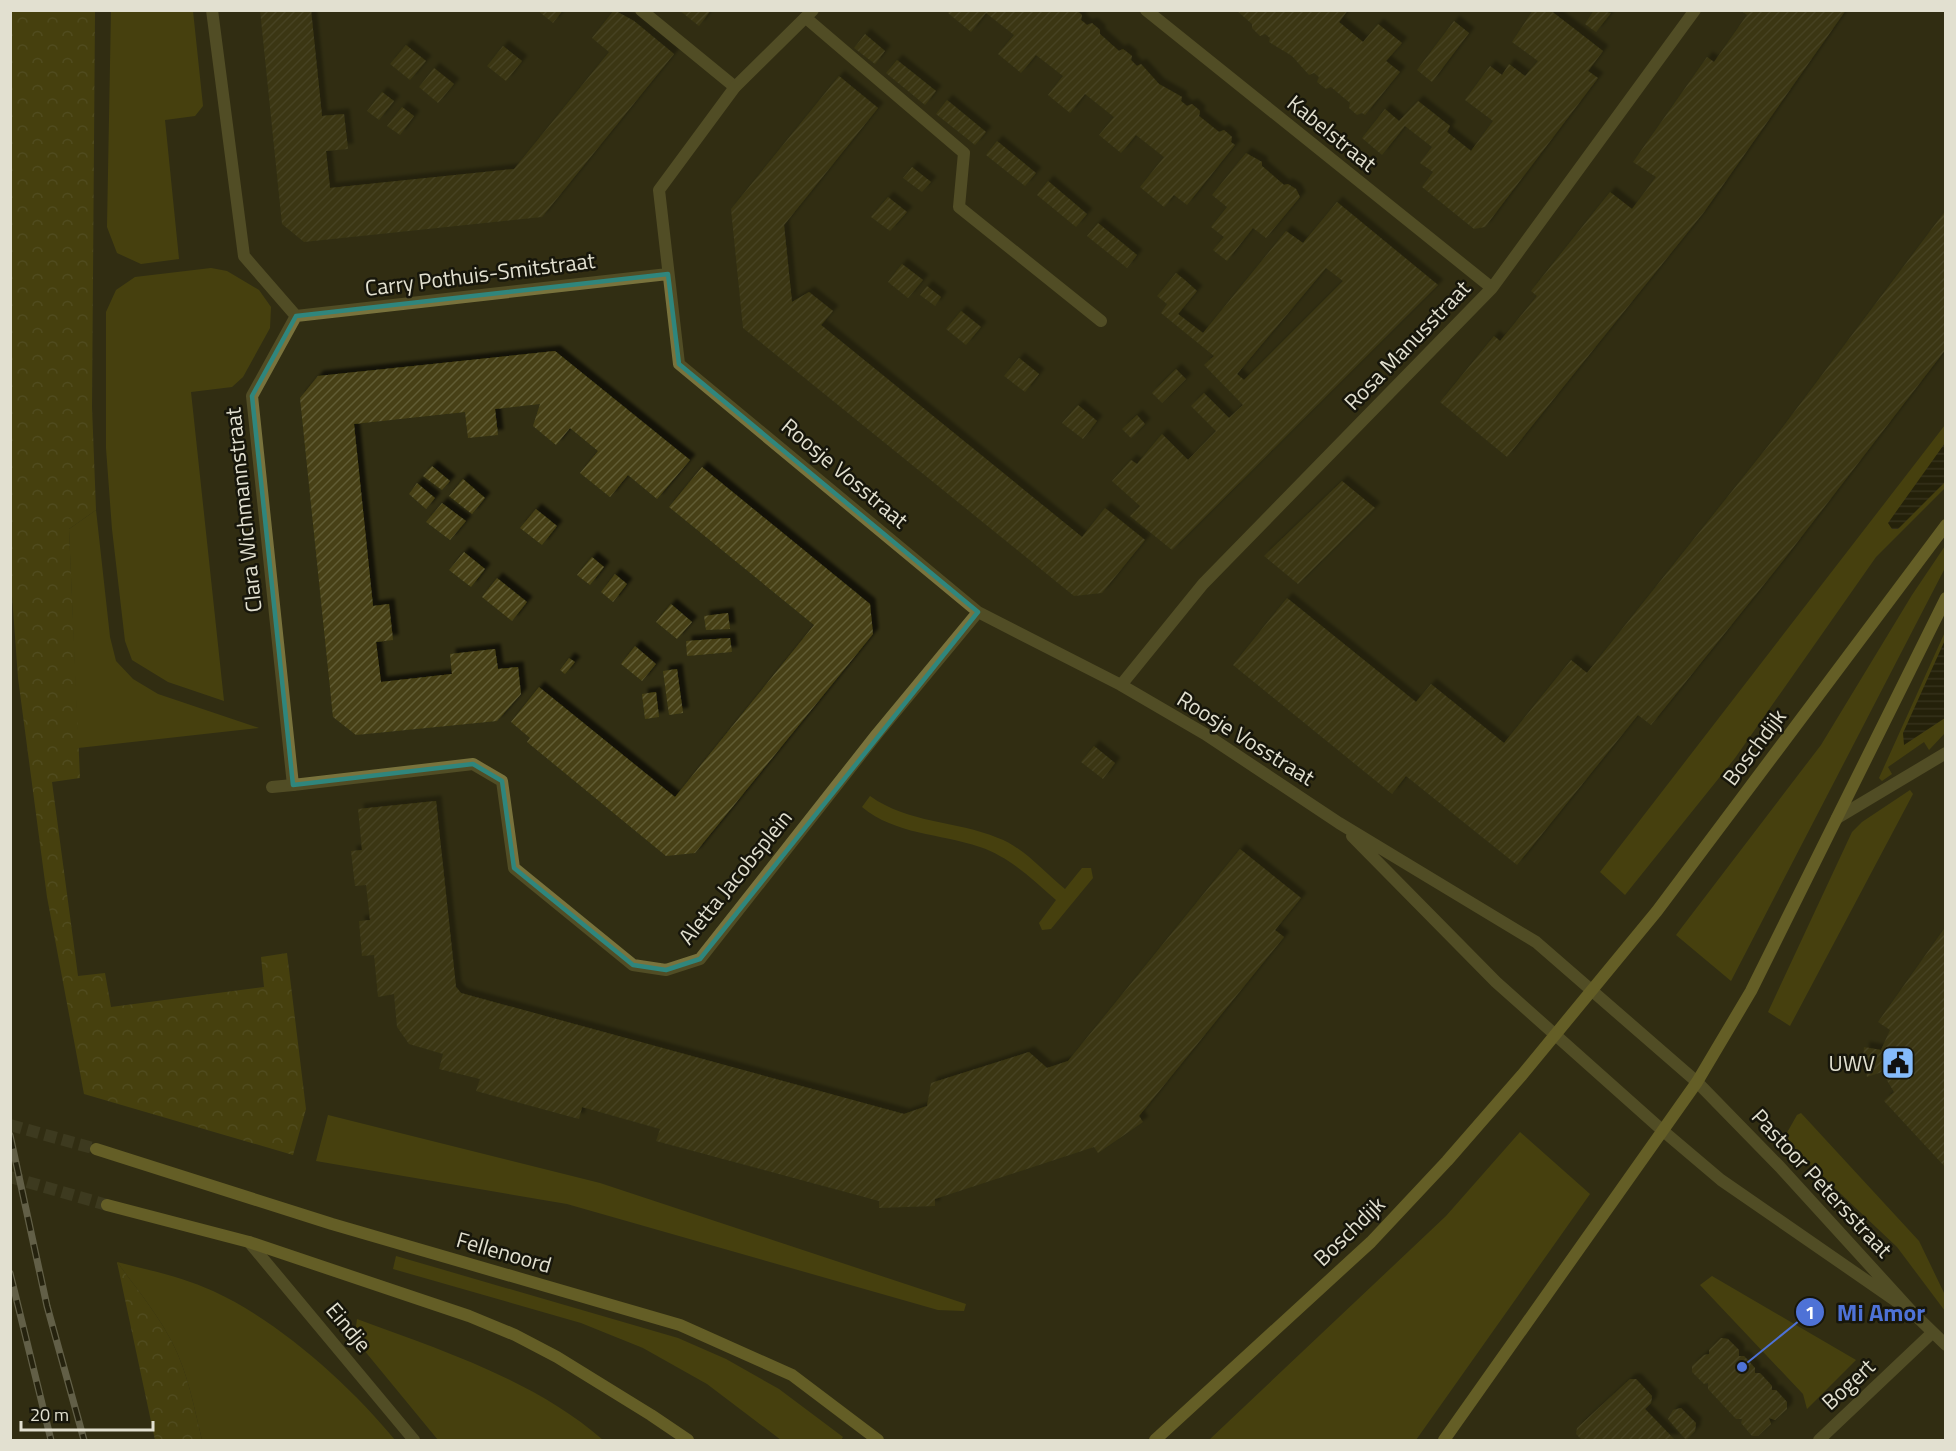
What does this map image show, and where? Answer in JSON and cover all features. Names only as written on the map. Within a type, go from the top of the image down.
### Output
[{"type":"main road","name":"Boschdijk","points":[[1155,1440],[1371,1242],[1447,1161],[1657,911],[1946,525]]},
{"type":"main road","points":[[1444,1440],[1697,1082],[1751,991],[1946,598]]},
{"type":"main road","name":"Fellenoord","points":[[96,1149],[332,1224],[680,1325],[792,1375],[877,1439]]},
{"type":"main road","points":[[107,1205],[249,1242],[469,1316],[515,1335],[651,1415],[688,1440]]},
{"type":"street","points":[[212,10],[244,256],[296,316]]},
{"type":"street","points":[[641,10],[735,87]]},
{"type":"street","name":"Kabelstraat","points":[[1146,10],[1492,288]]},
{"type":"street","name":"Rosa Manusstraat","points":[[1121,686],[1203,584],[1492,288],[1695,10]]},
{"type":"street","points":[[809,14],[964,153],[959,207],[1101,321]]},
{"type":"street","name":"Roosje Vosstraat","points":[[809,14],[735,87],[659,190],[679,364],[978,612],[1121,686],[1205,734],[1339,823],[1536,942],[1592,991]]},
{"type":"street","name":"Carry Pothuis-Smitstraat","points":[[296,316],[668,274]]},
{"type":"street","name":"Clara Wichmannstraat","points":[[293,785],[252,396],[296,316]]},
{"type":"street","name":"Aletta Jacobsplein","points":[[293,785],[473,764],[502,781],[514,868],[633,965],[666,970],[700,959],[864,751],[978,612]]},
{"type":"street","points":[[1837,818],[1946,753]]},
{"type":"street","points":[[272,787],[293,785]]},
{"type":"street","name":"Roosje Vosstraat","points":[[1339,823],[1483,970],[1555,1035]]},
{"type":"street","points":[[1592,991],[1697,1082]]},
{"type":"street","points":[[1555,1035],[1662,1130]]},
{"type":"street","name":"Pastoor Petersstraat","points":[[1697,1082],[1774,1160],[1914,1314],[1946,1345]]},
{"type":"street","name":"Pastoor Petersstraat","points":[[1662,1130],[1743,1196],[1914,1314]]},
{"type":"street","name":"Eindje","points":[[249,1242],[414,1440]]},
{"type":"street","name":"Bogert","points":[[1818,1440],[1932,1333]]},
{"type":"highlighted area","points":[[668,274],[679,364],[978,612],[700,959],[666,970],[633,965],[514,868],[502,781],[473,764],[293,785],[252,396],[296,316]]},
{"type":"green space","points":[[10,11],[95,11],[92,407],[96,510],[69,529],[80,778],[52,782],[78,976],[105,973],[111,1007],[264,987],[261,957],[287,953],[306,1109],[293,1155],[84,1094],[47,897],[18,678],[10,568]]},
{"type":"green space","points":[[111,11],[193,11],[203,106],[195,116],[165,120],[179,259],[141,264],[117,253],[107,227]]},
{"type":"green space","points":[[211,268],[227,271],[259,290],[271,307],[270,328],[243,377],[232,387],[191,392],[224,701],[168,682],[132,660],[125,641],[112,529],[106,448],[106,312],[116,290],[135,277]]},
{"type":"green space","points":[[1945,425],[1945,488],[1876,557],[1735,758],[1625,895],[1600,872]]},
{"type":"green space","points":[[96,510],[110,637],[116,661],[133,679],[158,694],[259,728],[78,748],[69,529]]},
{"type":"green space","points":[[1945,546],[1945,568],[1731,981],[1676,935],[1821,745],[1912,595]]},
{"type":"green space","points":[[1945,632],[1945,733],[1929,750],[1924,742],[1888,767],[1892,774],[1882,781],[1879,778]]},
{"type":"green space","points":[[1910,790],[1913,794],[1790,1026],[1768,1012],[1852,832],[1862,822]]},
{"type":"green space","points":[[870,796],[900,812],[982,832],[1007,842],[1025,854],[1065,889],[1082,868],[1091,868],[1093,878],[1051,929],[1042,930],[1039,923],[1056,900],[1021,870],[991,851],[980,847],[889,823],[862,807]]},
{"type":"green space","points":[[1801,1113],[1919,1241],[1945,1295],[1945,1311],[1897,1247],[1785,1141],[1784,1138],[1797,1115]]},
{"type":"green space","points":[[328,1115],[600,1183],[966,1304],[964,1311],[938,1310],[567,1204],[316,1161]]},
{"type":"green space","points":[[1520,1132],[1590,1194],[1416,1440],[1209,1440],[1446,1216]]},
{"type":"green space","points":[[396,1256],[678,1338],[726,1359],[779,1389],[843,1437],[841,1440],[781,1440],[707,1384],[643,1348],[581,1323],[393,1269]]},
{"type":"green space","points":[[117,1262],[201,1286],[263,1319],[312,1356],[335,1377],[395,1440],[202,1440],[178,1354],[153,1311]]},
{"type":"green space","points":[[117,1262],[153,1311],[178,1354],[202,1440],[155,1440]]},
{"type":"green space","points":[[1712,1276],[1856,1360],[1807,1409],[1803,1394],[1700,1285]]},
{"type":"green space","points":[[357,1319],[454,1355],[517,1384],[547,1400],[603,1440],[438,1440],[359,1344],[355,1334]]},
{"type":"shaded area","points":[[1945,443],[1945,482],[1898,529],[1892,529],[1888,523]]},
{"type":"shaded area","points":[[1945,640],[1945,718],[1904,745],[1903,733]]},
{"type":"building","points":[[260,10],[311,10],[322,116],[344,114],[348,149],[326,151],[330,188],[514,169],[609,52],[592,38],[614,10],[634,21],[674,54],[542,217],[304,242],[282,224]]},
{"type":"building","points":[[537,10],[563,10],[553,23]]},
{"type":"building","points":[[679,10],[711,10],[699,26]]},
{"type":"building","points":[[950,10],[1076,10],[1082,15],[1081,20],[1087,25],[1092,23],[1100,30],[1100,34],[1119,51],[1123,49],[1132,56],[1131,60],[1137,66],[1141,64],[1159,84],[1182,97],[1181,101],[1187,106],[1192,104],[1200,111],[1199,116],[1219,132],[1224,130],[1232,137],[1231,142],[1235,145],[1187,205],[1174,195],[1164,207],[1140,187],[1164,157],[1136,135],[1121,153],[1099,135],[1114,117],[1085,94],[1070,113],[1048,95],[1063,76],[1036,55],[1021,73],[998,54],[1014,35],[986,13],[971,32],[948,13]]},
{"type":"building","points":[[1236,10],[1348,10],[1339,22],[1363,42],[1378,24],[1402,43],[1386,61],[1400,72],[1365,115],[1362,113],[1357,115],[1349,108],[1350,103],[1331,87],[1326,89],[1317,82],[1319,77],[1314,73],[1309,75],[1292,56],[1269,42],[1270,38],[1265,34],[1260,36],[1252,28],[1252,24]]},
{"type":"building","points":[[1533,10],[1550,10],[1603,51],[1588,71],[1598,78],[1485,227],[1474,229],[1422,187],[1433,172],[1420,163],[1432,147],[1405,126],[1382,155],[1362,138],[1385,109],[1399,121],[1418,101],[1450,126],[1447,132],[1471,151],[1493,121],[1465,100],[1490,66],[1502,75],[1509,64],[1525,76],[1538,61],[1512,42]]},
{"type":"building","points":[[1594,10],[1611,13],[1596,32],[1585,24]]},
{"type":"building","points":[[1740,10],[1846,10],[1704,212],[1507,457],[1440,402],[1494,336],[1500,341],[1537,296],[1531,291],[1610,192],[1632,209],[1656,177],[1633,162],[1707,57],[1714,62],[1747,15]]},
{"type":"building","points":[[1454,21],[1469,33],[1432,82],[1417,70]]},
{"type":"building","points":[[865,34],[885,51],[875,64],[854,48]]},
{"type":"building","points":[[406,45],[426,61],[410,80],[390,64]]},
{"type":"building","points":[[503,46],[522,61],[506,81],[487,66]]},
{"type":"building","points":[[897,60],[936,91],[925,105],[886,73]]},
{"type":"building","points":[[434,68],[454,84],[438,103],[419,87]]},
{"type":"building","points":[[839,76],[878,108],[784,225],[792,302],[809,292],[833,311],[821,325],[1082,537],[1105,508],[1145,540],[1102,593],[1074,596],[743,328],[731,209]]},
{"type":"building","points":[[382,92],[394,101],[379,120],[367,111]]},
{"type":"building","points":[[947,100],[986,132],[975,145],[936,114]]},
{"type":"building","points":[[402,107],[414,116],[400,135],[387,126]]},
{"type":"building","points":[[997,141],[1036,173],[1025,186],[986,155]]},
{"type":"building","points":[[1246,153],[1262,162],[1262,166],[1284,185],[1288,184],[1296,189],[1300,197],[1266,238],[1253,228],[1227,261],[1213,250],[1224,237],[1211,227],[1227,207],[1212,195]]},
{"type":"building","points":[[912,167],[931,182],[922,192],[903,178]]},
{"type":"building","points":[[1048,181],[1087,214],[1076,227],[1037,195]]},
{"type":"building","points":[[888,197],[907,212],[890,231],[871,217]]},
{"type":"building","points":[[1337,202],[1438,285],[1172,550],[1130,516],[1140,506],[1112,481],[1131,460],[1137,464],[1162,434],[1188,460],[1216,431],[1191,406],[1204,393],[1229,418],[1243,405],[1204,365],[1214,356],[1161,313],[1167,304],[1157,296],[1176,273],[1186,281],[1197,291],[1178,314],[1203,333],[1286,231],[1303,243]],"holes":[[[1326,268],[1343,281],[1244,380],[1237,374]]]},
{"type":"building","points":[[1946,210],[1946,349],[1782,562],[1651,725],[1638,715],[1517,865],[1406,776],[1392,794],[1233,665],[1287,598],[1416,702],[1431,684],[1504,743],[1571,660],[1587,673],[1776,436]]},
{"type":"building","points":[[1098,223],[1137,255],[1127,268],[1087,236]]},
{"type":"building","points":[[902,264],[923,280],[908,298],[888,282]]},
{"type":"building","points":[[927,286],[941,297],[935,306],[920,295]]},
{"type":"building","points":[[961,311],[981,327],[966,345],[946,329]]},
{"type":"building","points":[[555,351],[690,460],[657,499],[628,475],[610,497],[580,473],[598,451],[570,428],[556,445],[533,426],[540,404],[495,409],[498,435],[468,438],[465,412],[354,424],[373,606],[389,604],[393,640],[376,642],[381,682],[452,674],[450,654],[495,649],[498,669],[518,667],[521,694],[497,721],[356,735],[333,717],[300,398],[318,376]]},
{"type":"building","points":[[1019,358],[1039,374],[1025,392],[1004,376]]},
{"type":"building","points":[[1176,369],[1186,379],[1162,403],[1152,393]]},
{"type":"building","points":[[1078,405],[1097,421],[1083,439],[1062,423]]},
{"type":"building","points":[[1137,415],[1145,424],[1131,438],[1122,429]]},
{"type":"building","points":[[432,466],[450,481],[442,490],[423,476]]},
{"type":"building","points":[[702,467],[870,604],[873,634],[695,853],[666,856],[527,742],[530,738],[511,722],[539,687],[675,797],[814,625],[669,507]]},
{"type":"building","points":[[463,479],[485,498],[472,514],[449,496]]},
{"type":"building","points":[[1342,481],[1375,508],[1298,584],[1264,556]]},
{"type":"building","points":[[417,483],[435,498],[426,509],[409,494]]},
{"type":"building","points":[[442,503],[466,521],[450,540],[426,522]]},
{"type":"building","points":[[536,509],[557,526],[542,545],[520,528]]},
{"type":"building","points":[[464,552],[485,569],[471,587],[449,570]]},
{"type":"building","points":[[592,557],[604,567],[590,585],[577,575]]},
{"type":"building","points":[[615,574],[627,584],[613,602],[601,592]]},
{"type":"building","points":[[497,578],[527,602],[512,621],[482,597]]},
{"type":"building","points":[[671,604],[692,622],[677,639],[656,622]]},
{"type":"building","points":[[728,613],[730,629],[706,630],[704,616]]},
{"type":"building","points":[[730,638],[732,652],[687,656],[686,641]]},
{"type":"building","points":[[635,646],[656,664],[642,681],[621,664]]},
{"type":"building","points":[[569,658],[575,662],[565,674],[560,670]]},
{"type":"building","points":[[677,669],[683,713],[669,715],[663,671]]},
{"type":"building","points":[[656,692],[659,717],[645,719],[642,694]]},
{"type":"building","points":[[1094,746],[1115,763],[1103,779],[1081,762]]},
{"type":"building","points":[[436,801],[456,987],[461,993],[904,1114],[927,1106],[931,1083],[1029,1052],[1047,1068],[1068,1061],[1240,849],[1301,898],[1275,930],[1284,937],[1139,1116],[1143,1122],[1098,1153],[1094,1147],[935,1199],[935,1206],[879,1208],[879,1201],[656,1141],[660,1129],[582,1107],[579,1119],[476,1091],[480,1079],[439,1069],[443,1054],[409,1044],[397,1027],[394,994],[378,997],[374,955],[362,956],[359,921],[370,920],[366,885],[355,886],[351,851],[362,850],[358,809]]},
{"type":"building","points":[[1946,926],[1946,1168],[1884,1101],[1894,1092],[1882,1072],[1867,1077],[1863,1059],[1864,1047],[1881,1050],[1890,1030],[1878,1022]]},
{"type":"building","points":[[1721,1338],[1728,1339],[1739,1350],[1739,1356],[1744,1356],[1755,1368],[1755,1373],[1760,1373],[1772,1386],[1772,1390],[1776,1390],[1787,1402],[1787,1409],[1775,1420],[1769,1418],[1771,1424],[1758,1436],[1752,1436],[1741,1423],[1742,1419],[1736,1419],[1708,1389],[1708,1383],[1704,1384],[1692,1372],[1692,1366],[1704,1355],[1709,1354],[1709,1350]]},
{"type":"building","points":[[1630,1379],[1636,1379],[1652,1396],[1651,1403],[1645,1409],[1675,1440],[1582,1440],[1576,1434],[1577,1428]]},
{"type":"building","points":[[1681,1408],[1696,1423],[1695,1431],[1686,1440],[1668,1419],[1673,1410]]},
{"type":"tunnel","points":[[10,1125],[96,1149]]},
{"type":"tunnel","points":[[10,1177],[107,1205]]},
{"type":"railway","points":[[10,1135],[47,1306],[84,1440]]},
{"type":"railway","points":[[10,1273],[51,1440]]},
{"type":"place","name":"UWV","points":[[1898,1063]]},
{"type":"place","name":"Mi Amor","points":[[1742,1367]]}]
